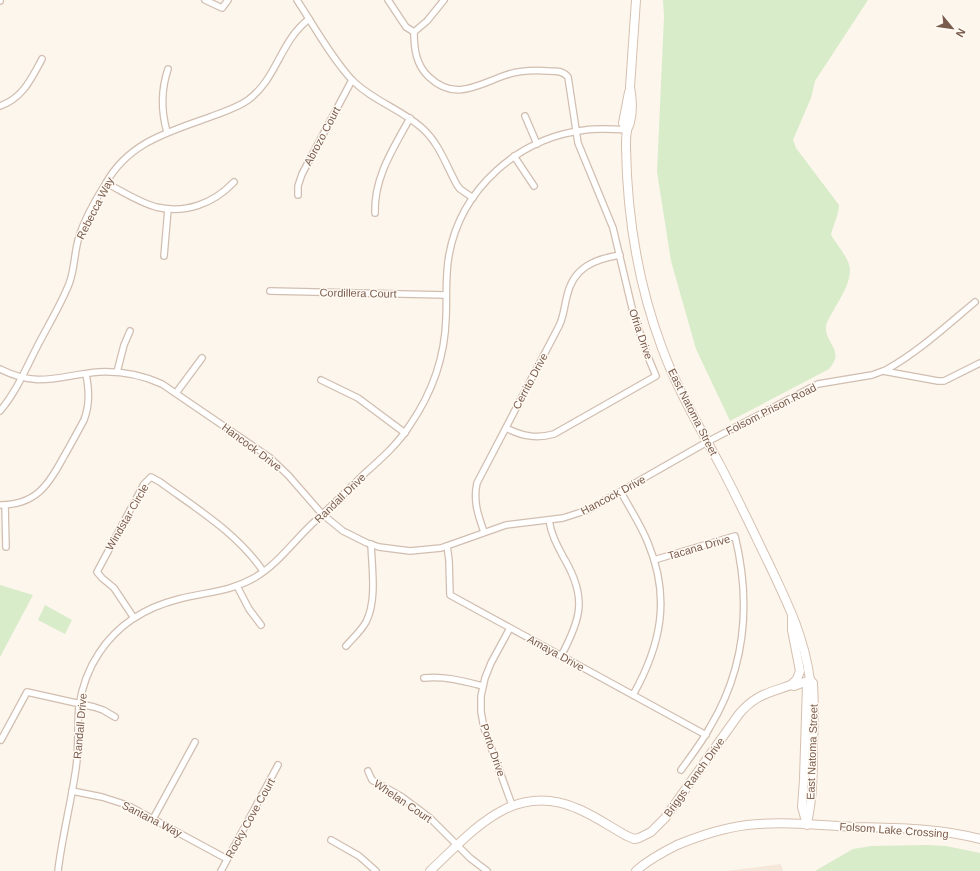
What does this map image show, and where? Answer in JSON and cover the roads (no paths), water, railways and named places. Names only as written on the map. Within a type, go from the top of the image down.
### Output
[{"type":"main road","name":"East Natoma Street","points":[[636,0],[630,87],[632,101],[630,122],[627,130],[626,147],[634,246],[646,298],[662,349],[672,374],[728,482],[792,614],[804,648],[810,680],[813,683],[814,695],[811,807],[807,825]]},
{"type":"main road","points":[[791,685],[797,679],[800,671],[792,630],[792,614]]},
{"type":"main road","name":"Briggs Ranch Drive","points":[[430,871],[486,820],[512,805],[539,801],[558,802],[584,812],[627,836],[634,839],[639,838],[658,826],[672,810],[739,714],[751,701],[763,694],[810,680]]},
{"type":"main road","points":[[636,871],[664,852],[686,841],[717,831],[746,825],[807,825]]},
{"type":"main road","name":"Folsom Lake Crossing","points":[[807,825],[922,830],[957,834],[980,839]]},
{"type":"street","points":[[205,0],[222,8],[228,0]]},
{"type":"street","points":[[297,0],[338,62],[352,80],[370,95],[410,118],[430,136],[440,151],[460,189],[473,198]]},
{"type":"street","points":[[388,0],[406,27],[414,32],[427,21],[444,0]]},
{"type":"street","name":"Rebecca Way","points":[[0,411],[12,395],[69,284],[79,236],[106,183],[118,166],[145,143],[167,132],[229,110],[250,99],[259,91],[269,78],[293,34],[309,19]]},
{"type":"street","name":"Ofria Drive","points":[[414,32],[416,54],[421,67],[433,81],[447,88],[458,90],[468,89],[507,75],[532,70],[559,71],[565,74],[570,82],[578,142],[613,228],[637,326],[656,376],[554,434],[543,436],[526,436],[506,428]]},
{"type":"street","points":[[0,106],[13,100],[25,89],[42,59]]},
{"type":"street","points":[[167,132],[164,123],[162,104],[168,69]]},
{"type":"street","name":"Abrozo Court","points":[[298,195],[298,186],[302,174],[352,80]]},
{"type":"street","points":[[525,116],[538,144]]},
{"type":"street","points":[[375,213],[375,195],[380,176],[410,118]]},
{"type":"street","name":"Randall Drive","points":[[58,871],[77,757],[79,705],[87,676],[100,653],[113,635],[134,618],[155,606],[181,598],[237,586],[263,572],[387,453],[405,433],[424,403],[437,371],[442,351],[446,330],[446,295],[450,248],[459,223],[473,198],[490,177],[514,156],[538,144],[586,130],[627,130]]},
{"type":"street","points":[[514,156],[534,186]]},
{"type":"street","points":[[106,183],[144,203],[155,207],[168,209],[188,208],[207,202],[218,196],[234,182]]},
{"type":"street","points":[[164,256],[168,209]]},
{"type":"street","name":"Cerrito Drive","points":[[484,532],[476,510],[476,488],[480,477],[562,321],[567,295],[573,280],[584,268],[594,262],[604,258],[620,255]]},
{"type":"street","name":"Cordillera Court","points":[[270,291],[446,295]]},
{"type":"street","name":"Folsom Prison Road","points":[[707,442],[818,384],[872,375],[883,371],[902,361],[919,349],[975,302]]},
{"type":"street","points":[[118,372],[124,345],[130,331]]},
{"type":"street","points":[[176,393],[202,358]]},
{"type":"street","name":"Folsom Prison Road","points":[[883,371],[938,381],[950,378],[980,363]]},
{"type":"street","name":"Hancock Drive","points":[[0,369],[21,377],[41,380],[51,380],[86,374],[118,372],[153,380],[176,393],[269,456],[288,475],[322,514],[343,531],[371,544],[397,550],[432,550],[506,525],[549,520],[588,510],[707,442]]},
{"type":"street","points":[[6,547],[2,505],[21,503],[35,496],[47,485],[54,475],[87,412],[89,396],[86,374]]},
{"type":"street","points":[[321,380],[358,398],[405,433]]},
{"type":"street","name":"Windstar Circle","points":[[134,618],[114,588],[102,578],[98,572],[144,484],[151,477],[160,482],[238,540],[263,572]]},
{"type":"street","points":[[621,492],[643,532],[654,560],[661,598],[659,631],[655,647],[648,667],[633,695]]},
{"type":"street","points":[[549,520],[552,536],[571,571],[578,594],[579,609],[577,621],[572,636],[561,656]]},
{"type":"street","name":"Tacana Drive","points":[[654,560],[735,536],[740,557],[744,590],[744,622],[740,649],[732,681],[706,735],[681,770]]},
{"type":"street","points":[[346,646],[363,626],[370,611],[372,596],[371,544]]},
{"type":"street","name":"Amaya Drive","points":[[447,546],[450,595],[706,735]]},
{"type":"street","points":[[237,586],[249,609],[262,625]]},
{"type":"street","name":"Porto Drive","points":[[510,628],[491,664],[483,686],[481,696],[481,712],[484,728],[512,805]]},
{"type":"street","points":[[424,678],[451,678],[483,686]]},
{"type":"street","points":[[1,740],[27,692],[103,710],[115,717]]},
{"type":"street","points":[[153,819],[195,742]]},
{"type":"street","name":"Rocky Cove Court","points":[[221,871],[278,765]]},
{"type":"street","name":"Whelan Court","points":[[368,771],[372,780],[419,809],[441,827],[470,858],[487,871]]},
{"type":"street","name":"Santana Way","points":[[72,791],[114,800],[127,805],[227,859]]},
{"type":"street","points":[[331,840],[359,856],[376,871]]}]
